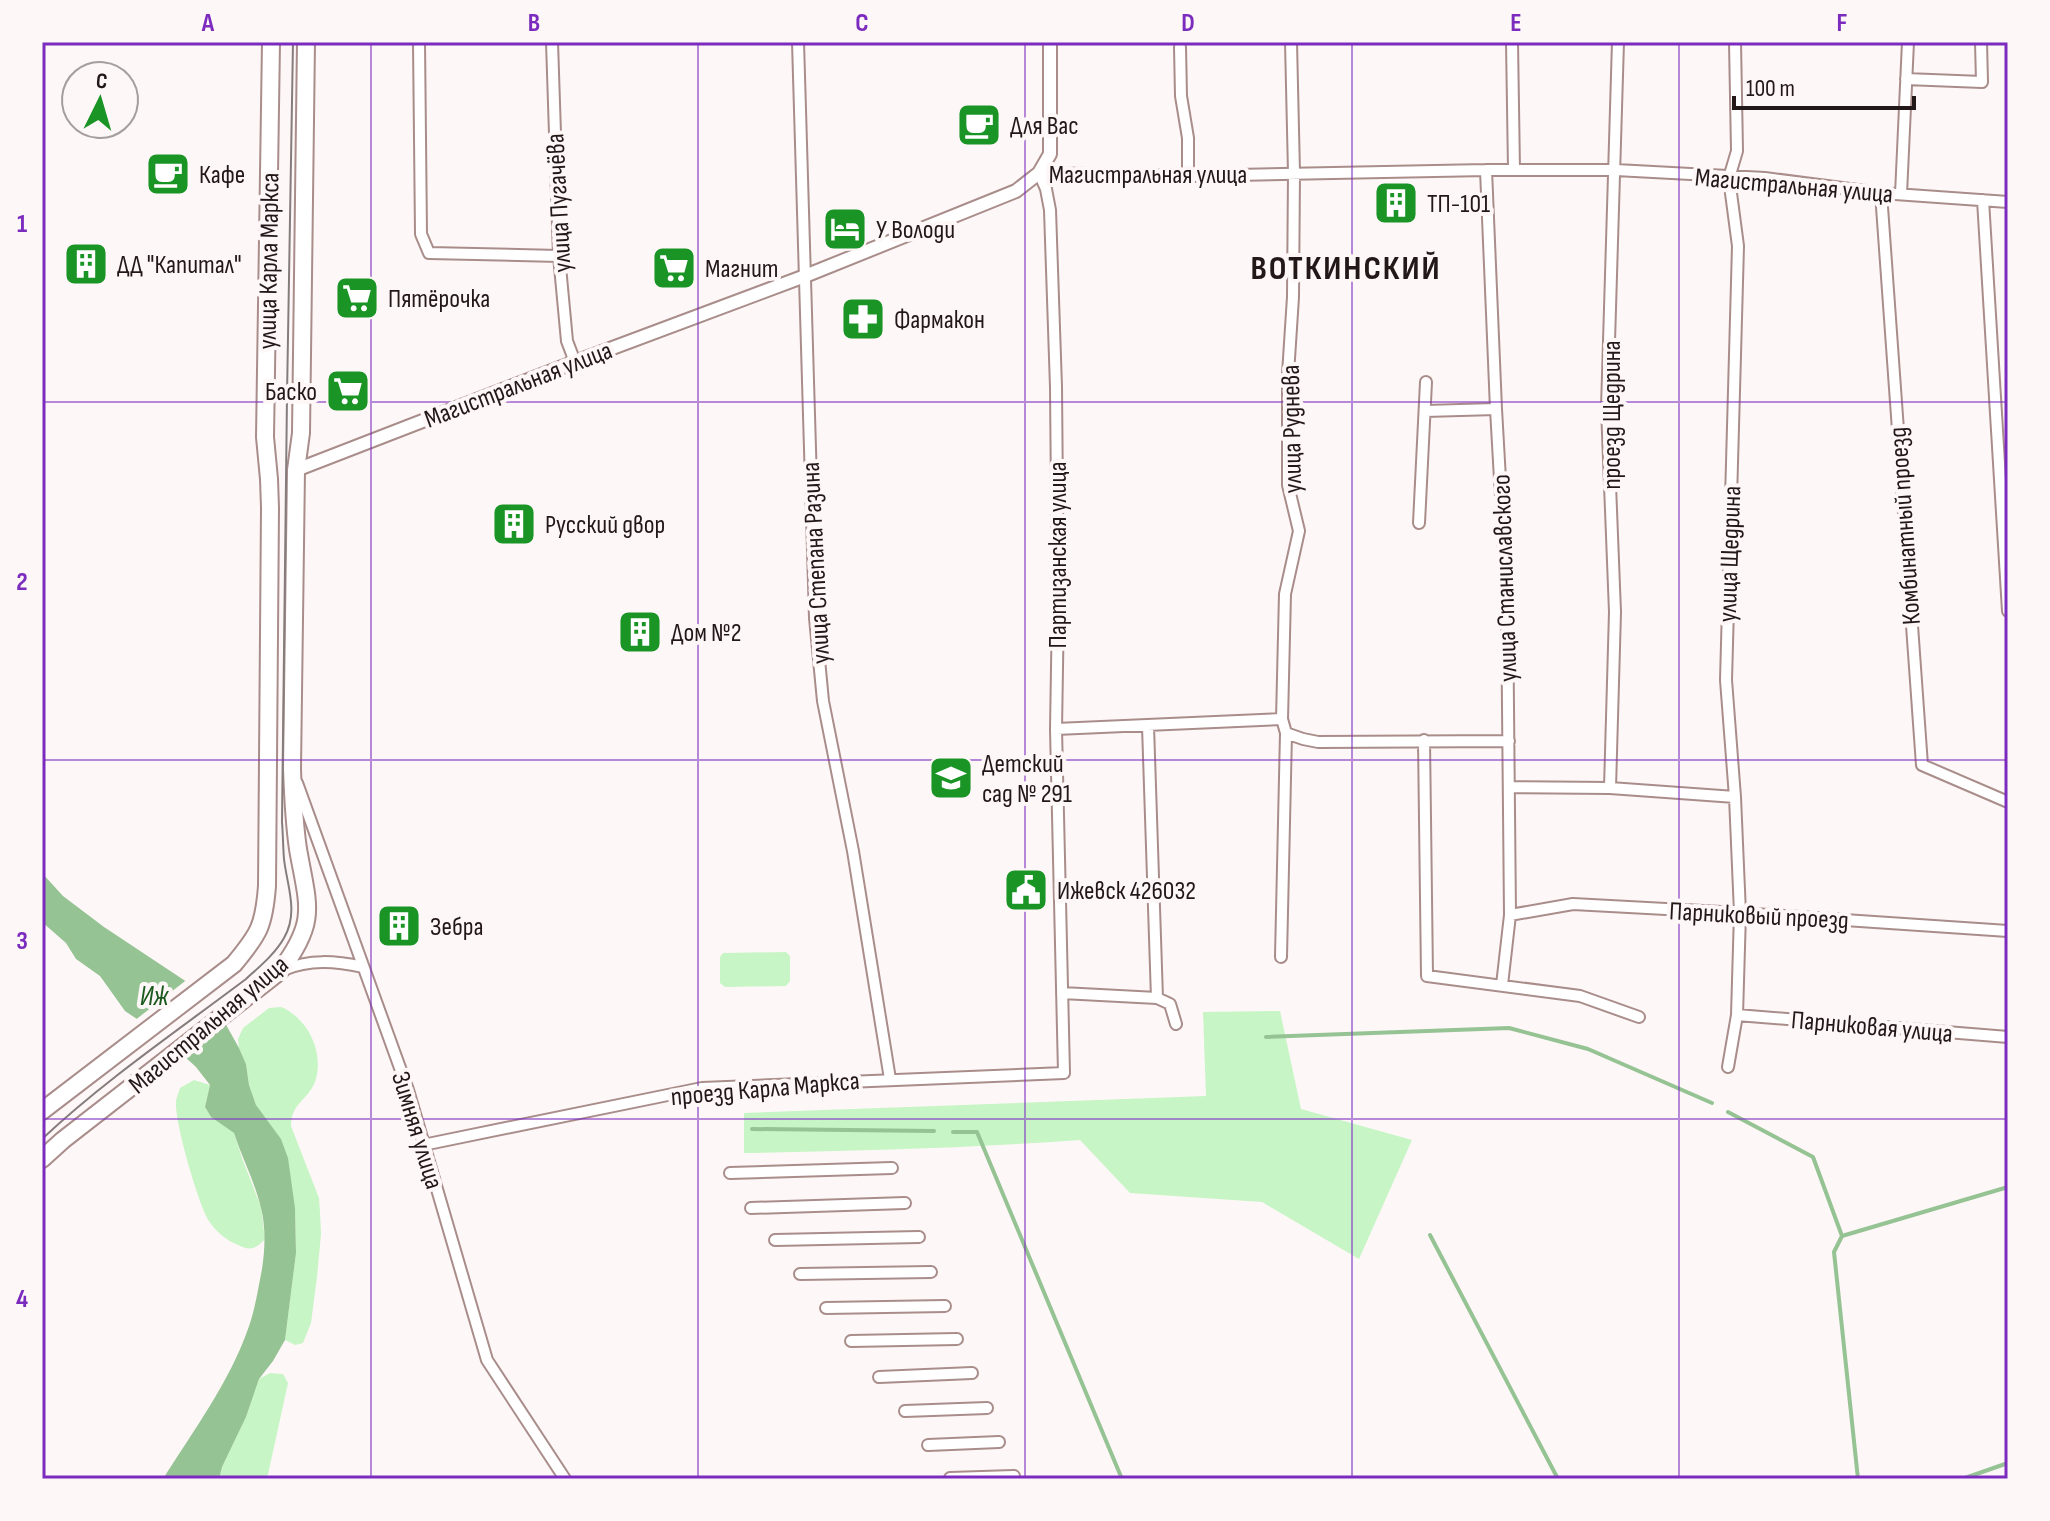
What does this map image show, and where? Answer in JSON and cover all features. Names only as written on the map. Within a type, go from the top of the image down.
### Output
[{"type":"main road","name":"улица Карла Маркса","points":[[269,479],[265,437],[271,42]]},
{"type":"main road","name":"улица Карла Маркса","points":[[296,470],[301,433],[306,42]]},
{"type":"main road","name":"Магистральная улица","points":[[42,1111],[234,964],[258,935],[267,886],[269,479],[296,470],[292,769],[294,818],[305,877],[307,912],[297,949],[280,971],[256,991],[42,1159]]},
{"type":"street","points":[[419,42],[421,234],[429,253],[559,256]]},
{"type":"street","name":"улица Пугачёва","points":[[552,42],[559,256],[567,341],[575,362]]},
{"type":"street","name":"улица Степана Разина","points":[[798,42],[815,618],[823,701],[853,851],[890,1079]]},
{"type":"street","points":[[1039,173],[1050,154],[1050,42]]},
{"type":"street","name":"улица Руднева","points":[[1281,957],[1286,733],[1282,719],[1285,594],[1299,531],[1288,485],[1294,173],[1291,42]]},
{"type":"street","points":[[1512,42],[1514,170]]},
{"type":"street","name":"проезд Щедрина","points":[[1610,788],[1615,612],[1607,408],[1618,42]]},
{"type":"street","name":"улица Щедрина","points":[[1728,1067],[1737,1015],[1740,913],[1726,680],[1738,246],[1729,178],[1737,151],[1735,42]]},
{"type":"street","points":[[1901,194],[1908,42]]},
{"type":"street","points":[[1906,79],[1982,82],[1981,42]]},
{"type":"street","points":[[1180,47],[1188,176]]},
{"type":"street","name":"улица Станиславского","points":[[1486,170],[1507,602],[1510,915],[1502,985]]},
{"type":"street","name":"Магистральная улица","points":[[296,470],[805,276],[1016,191],[1039,173],[1188,176],[1616,170],[1765,178],[1881,193],[2008,202]]},
{"type":"street","name":"Партизанская улица","points":[[1039,173],[1050,210],[1056,387],[1056,729],[1064,1073]]},
{"type":"street","name":"Комбинатный проезд","points":[[1881,193],[1922,765],[2008,802]]},
{"type":"street","points":[[1983,200],[2008,611]]},
{"type":"street","points":[[1419,523],[1426,382]]},
{"type":"street","points":[[1425,411],[1496,409]]},
{"type":"street","points":[[1056,729],[1282,719]]},
{"type":"street","points":[[1148,726],[1157,998]]},
{"type":"street","points":[[1286,733],[1318,742],[1509,741]]},
{"type":"street","points":[[1424,740],[1427,976],[1580,996],[1639,1017]]},
{"type":"street","name":"Зимняя улица","points":[[292,769],[408,1090],[487,1360],[565,1479]]},
{"type":"street","points":[[1509,787],[1610,788],[1735,797]]},
{"type":"street","name":"Парниковый проезд","points":[[1510,915],[1573,904],[2008,931]]},
{"type":"street","points":[[280,971],[300,963],[320,961],[363,967]]},
{"type":"street","points":[[1062,993],[1157,998],[1170,1004],[1176,1024]]},
{"type":"street","name":"Парниковая улица","points":[[1737,1015],[2008,1037]]},
{"type":"street","name":"проезд Карла Маркса","points":[[423,1145],[702,1088],[1064,1073]]},
{"type":"street","points":[[730,1173],[892,1168]]},
{"type":"street","points":[[751,1208],[905,1203]]},
{"type":"street","points":[[775,1240],[919,1237]]},
{"type":"street","points":[[800,1274],[931,1272]]},
{"type":"street","points":[[826,1308],[945,1306]]},
{"type":"street","points":[[851,1341],[957,1339]]},
{"type":"street","points":[[879,1377],[972,1373]]},
{"type":"street","points":[[905,1411],[987,1408]]},
{"type":"street","points":[[928,1445],[999,1442]]},
{"type":"street","points":[[950,1478],[1014,1476]]},
{"type":"shaded area","points":[[786,952],[790,956],[790,981],[786,986],[725,987],[720,983],[720,957],[723,953]]},
{"type":"shaded area","points":[[281,1007],[291,1012],[306,1028],[318,1060],[315,1082],[294,1112],[291,1126],[319,1198],[321,1234],[311,1323],[303,1343],[295,1345],[285,1340],[296,1253],[295,1208],[267,1123],[249,1085],[238,1039],[243,1028],[269,1008]]},
{"type":"shaded area","points":[[1280,1011],[1301,1109],[1412,1140],[1359,1259],[1262,1202],[1130,1193],[1080,1140],[912,1149],[744,1153],[744,1113],[1206,1096],[1203,1012]]},
{"type":"shaded area","points":[[194,1080],[210,1085],[205,1107],[211,1117],[234,1133],[261,1207],[265,1239],[253,1248],[234,1243],[218,1232],[209,1221],[193,1181],[176,1101],[180,1088]]},
{"type":"shaded area","points":[[270,1373],[283,1374],[288,1383],[267,1479],[219,1479],[259,1379]]},
{"type":"water","name":"Иж","points":[[42,873],[63,896],[104,927],[211,998],[246,1064],[256,1105],[281,1139],[288,1158],[295,1208],[296,1253],[285,1340],[259,1379],[219,1479],[163,1479],[221,1388],[248,1329],[264,1254],[264,1223],[258,1198],[234,1133],[211,1117],[205,1107],[210,1085],[196,1067],[161,1035],[125,1011],[100,976],[76,959],[66,943],[42,922]]},
{"type":"pier","points":[[189,978],[214,995],[229,1022],[182,1060],[159,1038],[134,1021]]},
{"type":"waterway","points":[[1266,1037],[1509,1028],[1588,1049],[1712,1103]]},
{"type":"waterway","points":[[1728,1112],[1813,1157],[1842,1236],[1834,1252],[1858,1479]]},
{"type":"waterway","points":[[752,1129],[934,1131]]},
{"type":"waterway","points":[[953,1132],[977,1132],[1122,1479]]},
{"type":"waterway","points":[[1842,1236],[2008,1187]]},
{"type":"waterway","points":[[1430,1235],[1558,1479]]},
{"type":"waterway","points":[[1962,1479],[2008,1463]]},
{"type":"tram line","points":[[42,1139],[116,1076],[246,979],[280,944],[291,918],[282,822],[293,42]]},
{"type":"place","name":"Для Вас","points":[[979,125]]},
{"type":"place","name":"Кафе","points":[[168,174]]},
{"type":"place","name":"ТП-101","points":[[1396,203]]},
{"type":"place","name":"У Володи","points":[[845,229]]},
{"type":"place","name":"ДД \"Капитал\"","points":[[86,264]]},
{"type":"place","name":"Магнит","points":[[674,268]]},
{"type":"place","name":"Пятёрочка","points":[[357,298]]},
{"type":"place","name":"Фармакон","points":[[863,319]]},
{"type":"place","name":"Баско","points":[[348,391]]},
{"type":"place","name":"Русский двор","points":[[514,524]]},
{"type":"place","name":"Дом №2","points":[[640,632]]},
{"type":"place","name":"Детский сад № 291","points":[[951,778]]},
{"type":"place","name":"Ижевск 426032","points":[[1026,890]]},
{"type":"place","name":"Зебра","points":[[399,926]]},
{"type":"district","name":"ВОТКИНСКИЙ","points":[[1346,267]]}]
